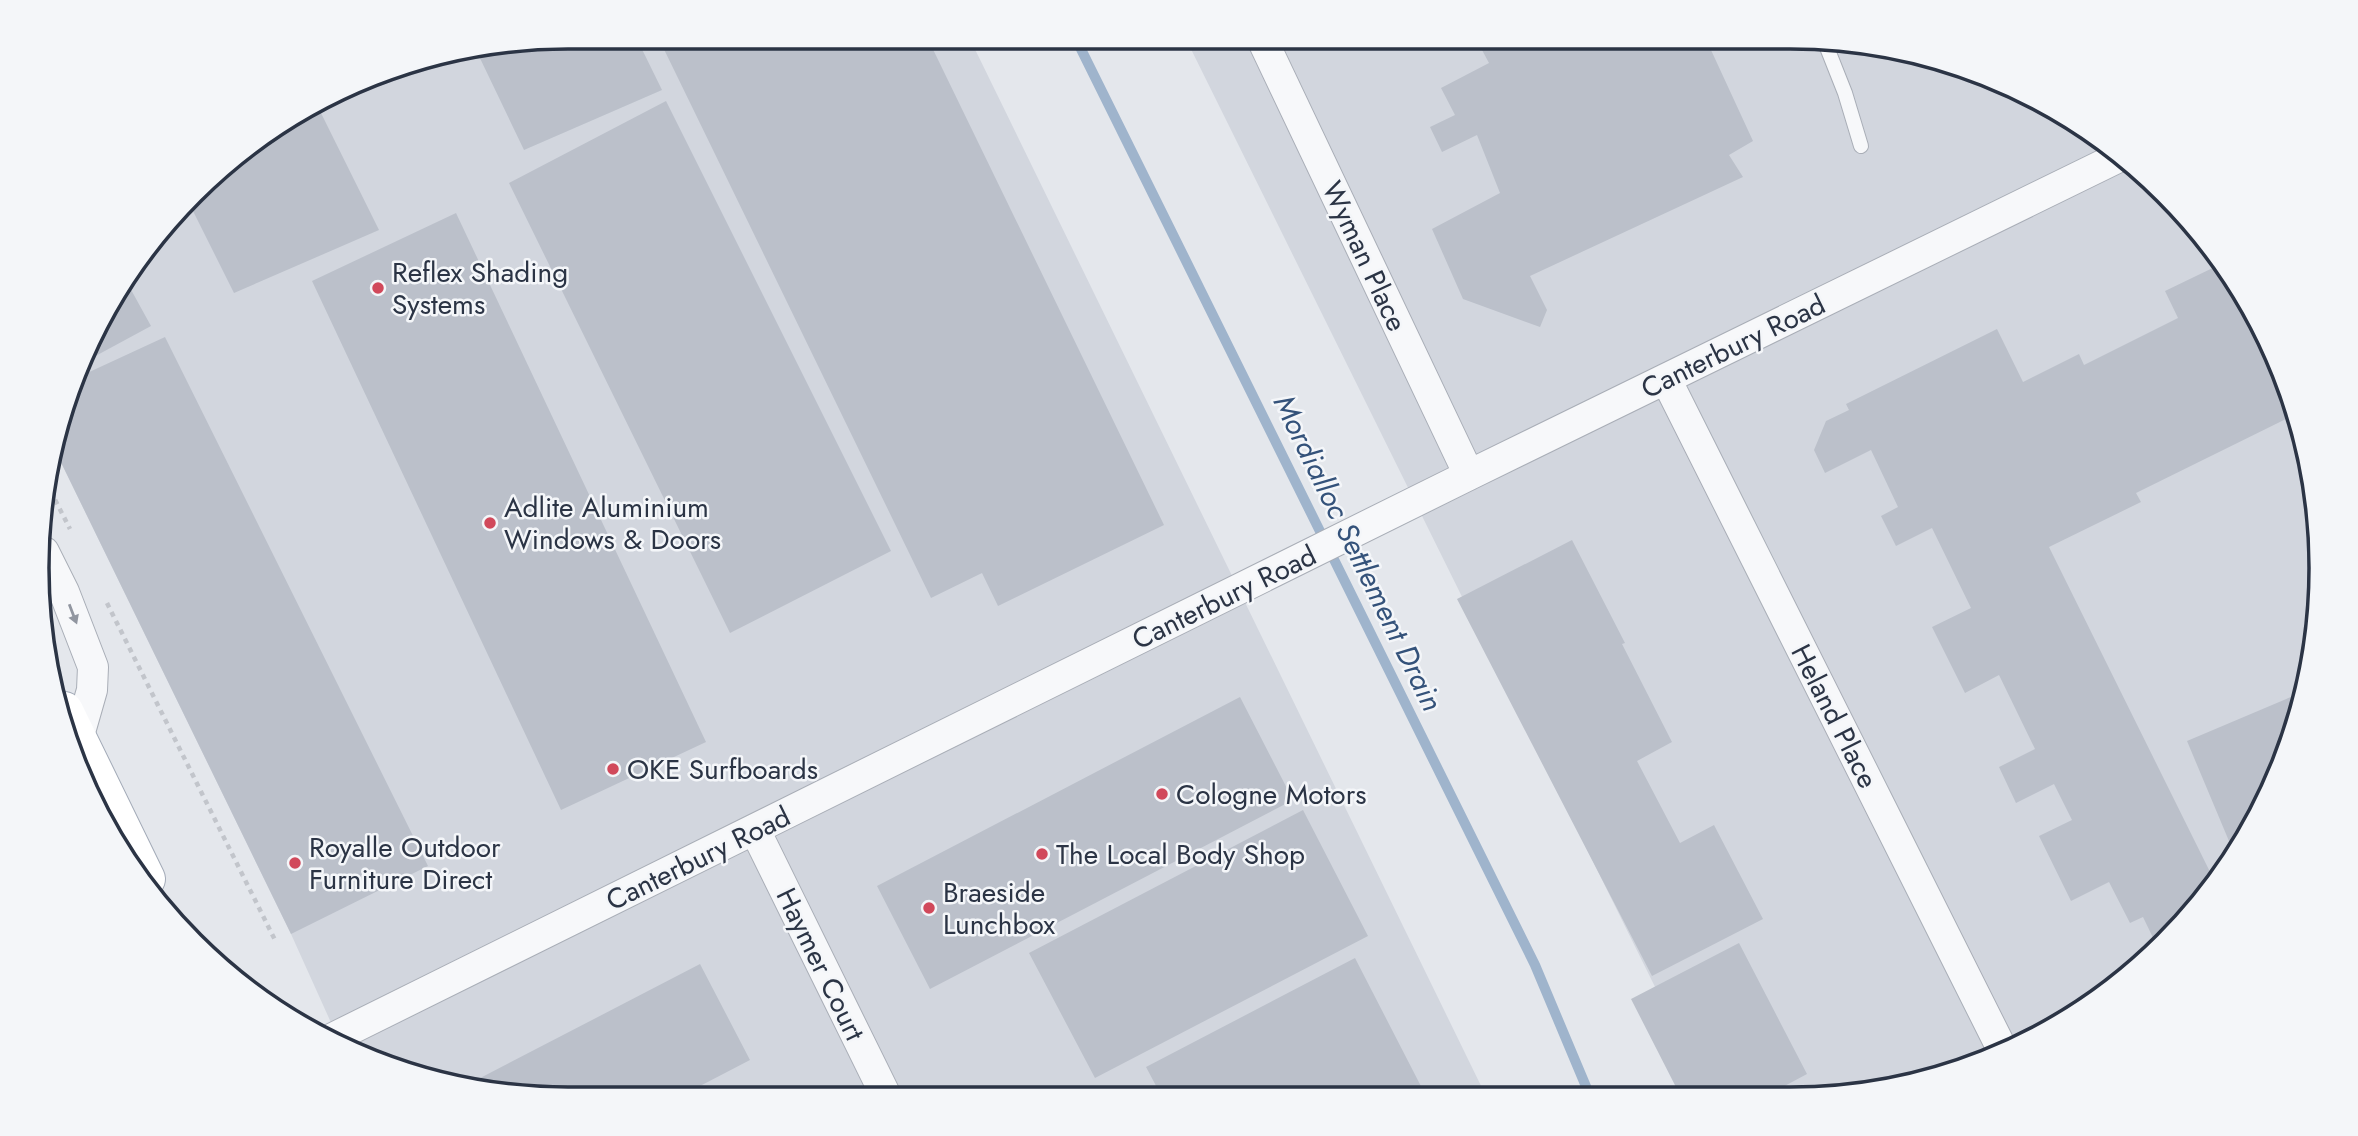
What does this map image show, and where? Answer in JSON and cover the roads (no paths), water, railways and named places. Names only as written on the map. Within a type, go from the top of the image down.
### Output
[{"type":"main road","points":[[81,745],[129,844]]},
{"type":"street","name":"Wyman Place","points":[[1267,49],[1469,475]]},
{"type":"street","name":"Canterbury Road","points":[[341,1034],[1469,475],[2112,161]]},
{"type":"street","name":"Heland Place","points":[[1666,379],[1999,1043]]},
{"type":"street","points":[[49,562],[64,592],[93,667],[92,690],[73,722]]},
{"type":"street","name":"Haymer Court","points":[[755,830],[882,1087]]},
{"type":"lane","points":[[1828,50],[1845,93],[1861,146]]},
{"type":"waterway","name":"Mordialloc Settlement Drain","points":[[1081,49],[1535,965],[1586,1087]]},
{"type":"place","name":"Reflex Shading Systems","points":[[378,288]]},
{"type":"place","name":"Adlite Aluminium Windows & Doors","points":[[490,523]]},
{"type":"place","name":"OKE Surfboards","points":[[613,769]]},
{"type":"place","name":"Cologne Motors","points":[[1162,794]]},
{"type":"place","name":"The Local Body Shop","points":[[1042,854]]},
{"type":"place","name":"Royalle Outdoor Furniture Direct","points":[[295,863]]},
{"type":"place","name":"Braeside Lunchbox","points":[[929,908]]}]
